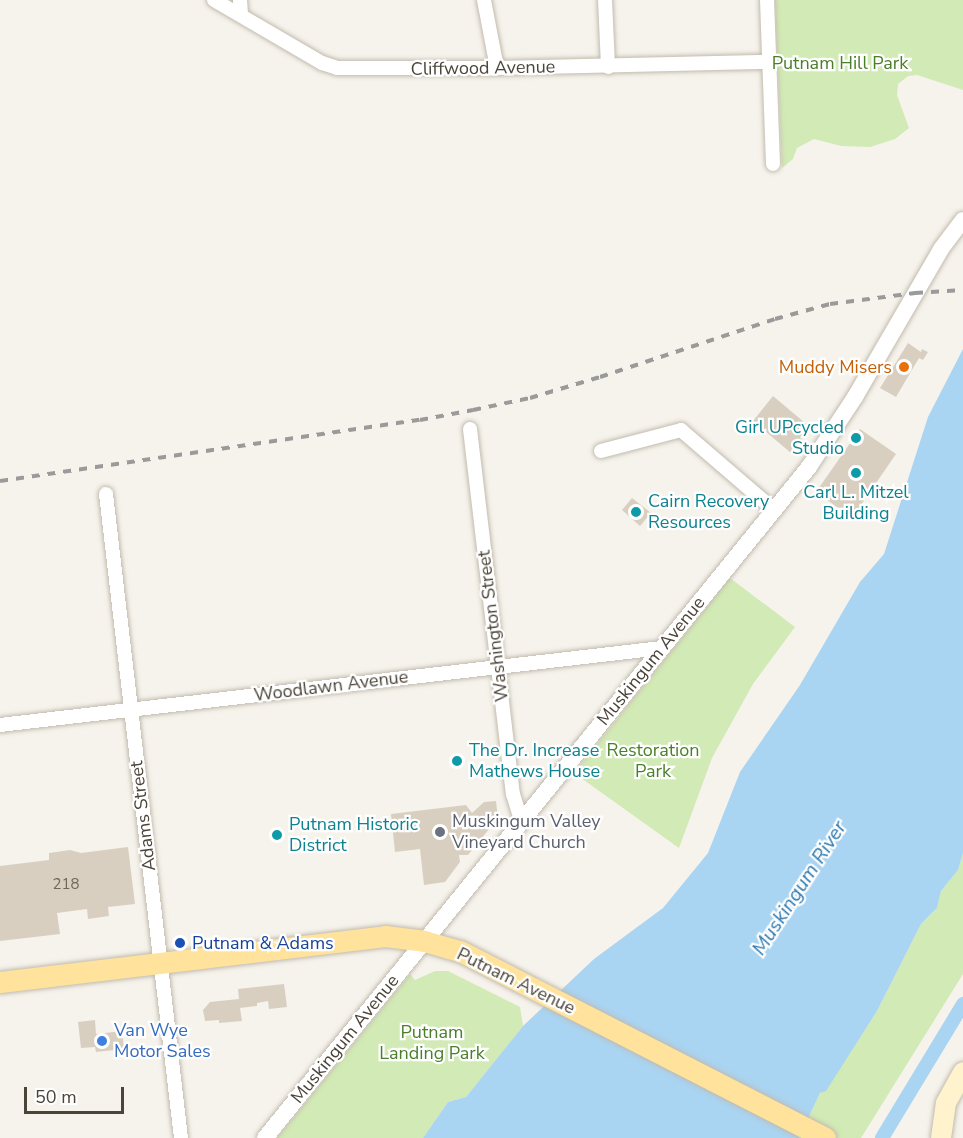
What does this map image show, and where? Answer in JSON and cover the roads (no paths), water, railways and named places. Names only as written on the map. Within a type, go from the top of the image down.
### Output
[{"type":"main road","name":"Putnam Avenue","points":[[0,982],[385,936],[424,941],[460,951],[825,1138]]},
{"type":"main road","points":[[941,1138],[946,1103],[963,1072]]},
{"type":"street","name":"Cliffwood Avenue","points":[[214,0],[302,52],[337,68],[608,67],[770,62]]},
{"type":"street","points":[[240,0],[241,15]]},
{"type":"street","points":[[484,0],[496,68]]},
{"type":"street","points":[[605,0],[608,67]]},
{"type":"street","points":[[767,0],[773,164]]},
{"type":"street","name":"Muskingum Avenue","points":[[265,1138],[773,509],[809,468],[833,433],[941,249],[963,220]]},
{"type":"street","name":"Washington Street","points":[[470,429],[513,794],[521,821]]},
{"type":"street","points":[[602,451],[681,430],[773,509]]},
{"type":"street","name":"Adams Street","points":[[106,494],[181,1138]]},
{"type":"street","name":"Woodlawn Avenue","points":[[0,725],[498,665],[661,648]]},
{"type":"water","points":[[963,349],[963,853],[958,870],[941,891],[937,908],[921,924],[877,1011],[826,1091],[820,1093],[799,1138],[423,1138],[448,1102],[466,1097],[523,1026],[594,959],[663,908],[708,853],[740,772],[800,685],[860,582],[884,554],[928,417]]},
{"type":"waterway","name":"Muskingum River","points":[[882,1138],[963,1004]]},
{"type":"railway","points":[[0,481],[420,420],[473,410],[530,398],[775,319],[830,304],[915,293],[963,290]]},
{"type":"place","name":"Muddy Misers","points":[[904,367]]},
{"type":"place","name":"Girl UPcycled Studio","points":[[856,438]]},
{"type":"place","name":"Carl L. Mitzel Building","points":[[856,473]]},
{"type":"place","name":"Cairn Recovery Resources","points":[[636,512]]},
{"type":"place","name":"The Dr. Increase Mathews House","points":[[457,761]]},
{"type":"place","name":"Muskingum Valley Vineyard Church","points":[[440,832]]},
{"type":"place","name":"Putnam Historic District","points":[[277,835]]},
{"type":"place","name":"Putnam & Adams","points":[[180,943]]},
{"type":"place","name":"Van Wye Motor Sales","points":[[102,1041]]},
{"type":"park label","name":"Putnam Hill Park","points":[[840,63]]},
{"type":"park label","name":"Restoration Park","points":[[653,762]]},
{"type":"park label","name":"Putnam Landing Park","points":[[432,1043]]}]
